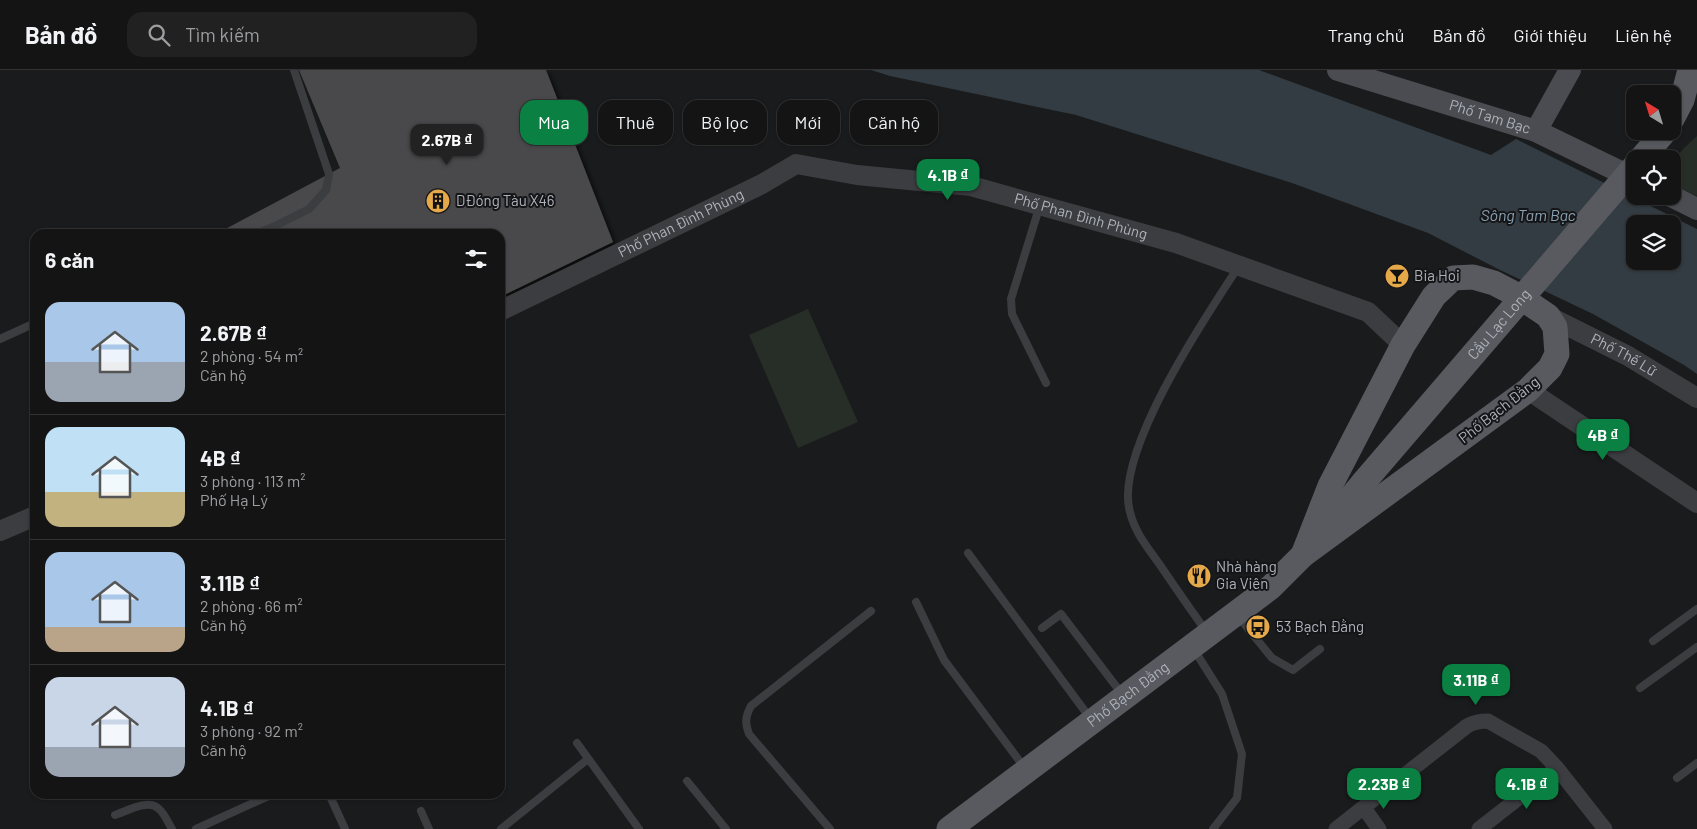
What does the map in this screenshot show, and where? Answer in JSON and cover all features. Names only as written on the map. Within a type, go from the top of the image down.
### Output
[{"type":"main road","points":[[1536,131],[1570,70]]},
{"type":"main road","points":[[1681,102],[1690,70]]},
{"type":"main road","name":"Phố Tam Bạc","points":[[1341,71],[1536,131],[1626,175]]},
{"type":"main road","points":[[1681,119],[1697,110]]},
{"type":"main road","points":[[1649,150],[1657,140]]},
{"type":"main road","name":"Cầu Lạc Long","points":[[1364,483],[1626,177]]},
{"type":"main road","points":[[1681,201],[1697,209]]},
{"type":"main road","name":"Phố Bạch Đằng","points":[[1473,277],[1494,283],[1517,295],[1548,316],[1555,328],[1557,354],[1550,368],[1528,390],[1303,555],[1330,486],[1403,345],[1434,296],[1452,278],[1473,277]]},
{"type":"main road","name":"Phố Bạch Đằng","points":[[960,824],[1026,771],[1271,587],[1303,555],[1364,483]]},
{"type":"street","name":"Phố Phan Đình Phùng","points":[[505,309],[753,188],[796,164],[858,175],[971,186],[1176,243],[1368,312],[1403,345]]},
{"type":"street","name":"Phố Thế Lữ","points":[[1548,316],[1628,356],[1697,398]]},
{"type":"street","points":[[1528,390],[1697,503]]},
{"type":"street","points":[[0,532],[30,518]]},
{"type":"street","points":[[1336,829],[1474,722],[1488,721],[1541,751],[1557,768],[1605,829]]},
{"type":"street","points":[[1479,829],[1557,768]]},
{"type":"street","points":[[1364,808],[1379,829]]},
{"type":"lane","points":[[277,229],[308,209],[326,190],[329,174],[294,70]]},
{"type":"lane","points":[[1040,205],[1010,299],[1010,307],[1046,383]]},
{"type":"lane","points":[[1213,829],[1237,798],[1242,754],[1222,694],[1200,640],[1136,532],[1129,510],[1129,478],[1148,420],[1200,326],[1239,266]]},
{"type":"lane","points":[[0,339],[30,325]]},
{"type":"lane","points":[[968,553],[1092,721]]},
{"type":"lane","points":[[916,602],[944,660],[1026,771]]},
{"type":"lane","points":[[1653,641],[1697,609]]},
{"type":"lane","points":[[830,829],[749,734],[746,725],[746,715],[751,706],[871,611]]},
{"type":"lane","points":[[1042,628],[1061,614],[1124,698]]},
{"type":"lane","points":[[1236,614],[1272,658],[1293,670],[1320,649]]},
{"type":"lane","points":[[1640,688],[1697,647]]},
{"type":"lane","points":[[576,743],[640,829]]},
{"type":"lane","points":[[502,829],[588,759]]},
{"type":"lane","points":[[1678,778],[1697,763]]},
{"type":"lane","points":[[687,781],[726,829]]},
{"type":"lane","points":[[196,829],[262,799]]},
{"type":"lane","points":[[331,799],[345,829]]},
{"type":"lane","points":[[115,816],[145,804],[153,805],[159,808],[172,829]]},
{"type":"lane","points":[[421,811],[429,829]]},
{"type":"shaded area","points":[[1697,136],[1697,196],[1681,189],[1681,152]]},
{"type":"shaded area","points":[[808,309],[858,422],[798,448],[749,335]]},
{"type":"water","name":"Sông Tam Bạc","points":[[871,70],[1259,70],[1491,155],[1516,139],[1626,194],[1626,205],[1649,205],[1669,215],[1626,215],[1626,270],[1681,270],[1681,221],[1697,229],[1697,374],[1593,314],[1428,233],[1292,183],[1076,115],[890,76]]},
{"type":"building","name":"DĐóng Tàu X46","points":[[299,70],[546,70],[558,100],[520,100],[520,145],[575,145],[613,242],[505,295],[505,229],[225,229],[340,168]]},
{"type":"place","name":"DĐóng Tàu X46","points":[[438,201]]},
{"type":"place","name":"Bia Hoi","points":[[1397,276]]},
{"type":"place","name":"Nhà hàng Gia Viên","points":[[1199,576]]},
{"type":"place","name":"53 Bạch Đằng","points":[[1258,627]]}]
